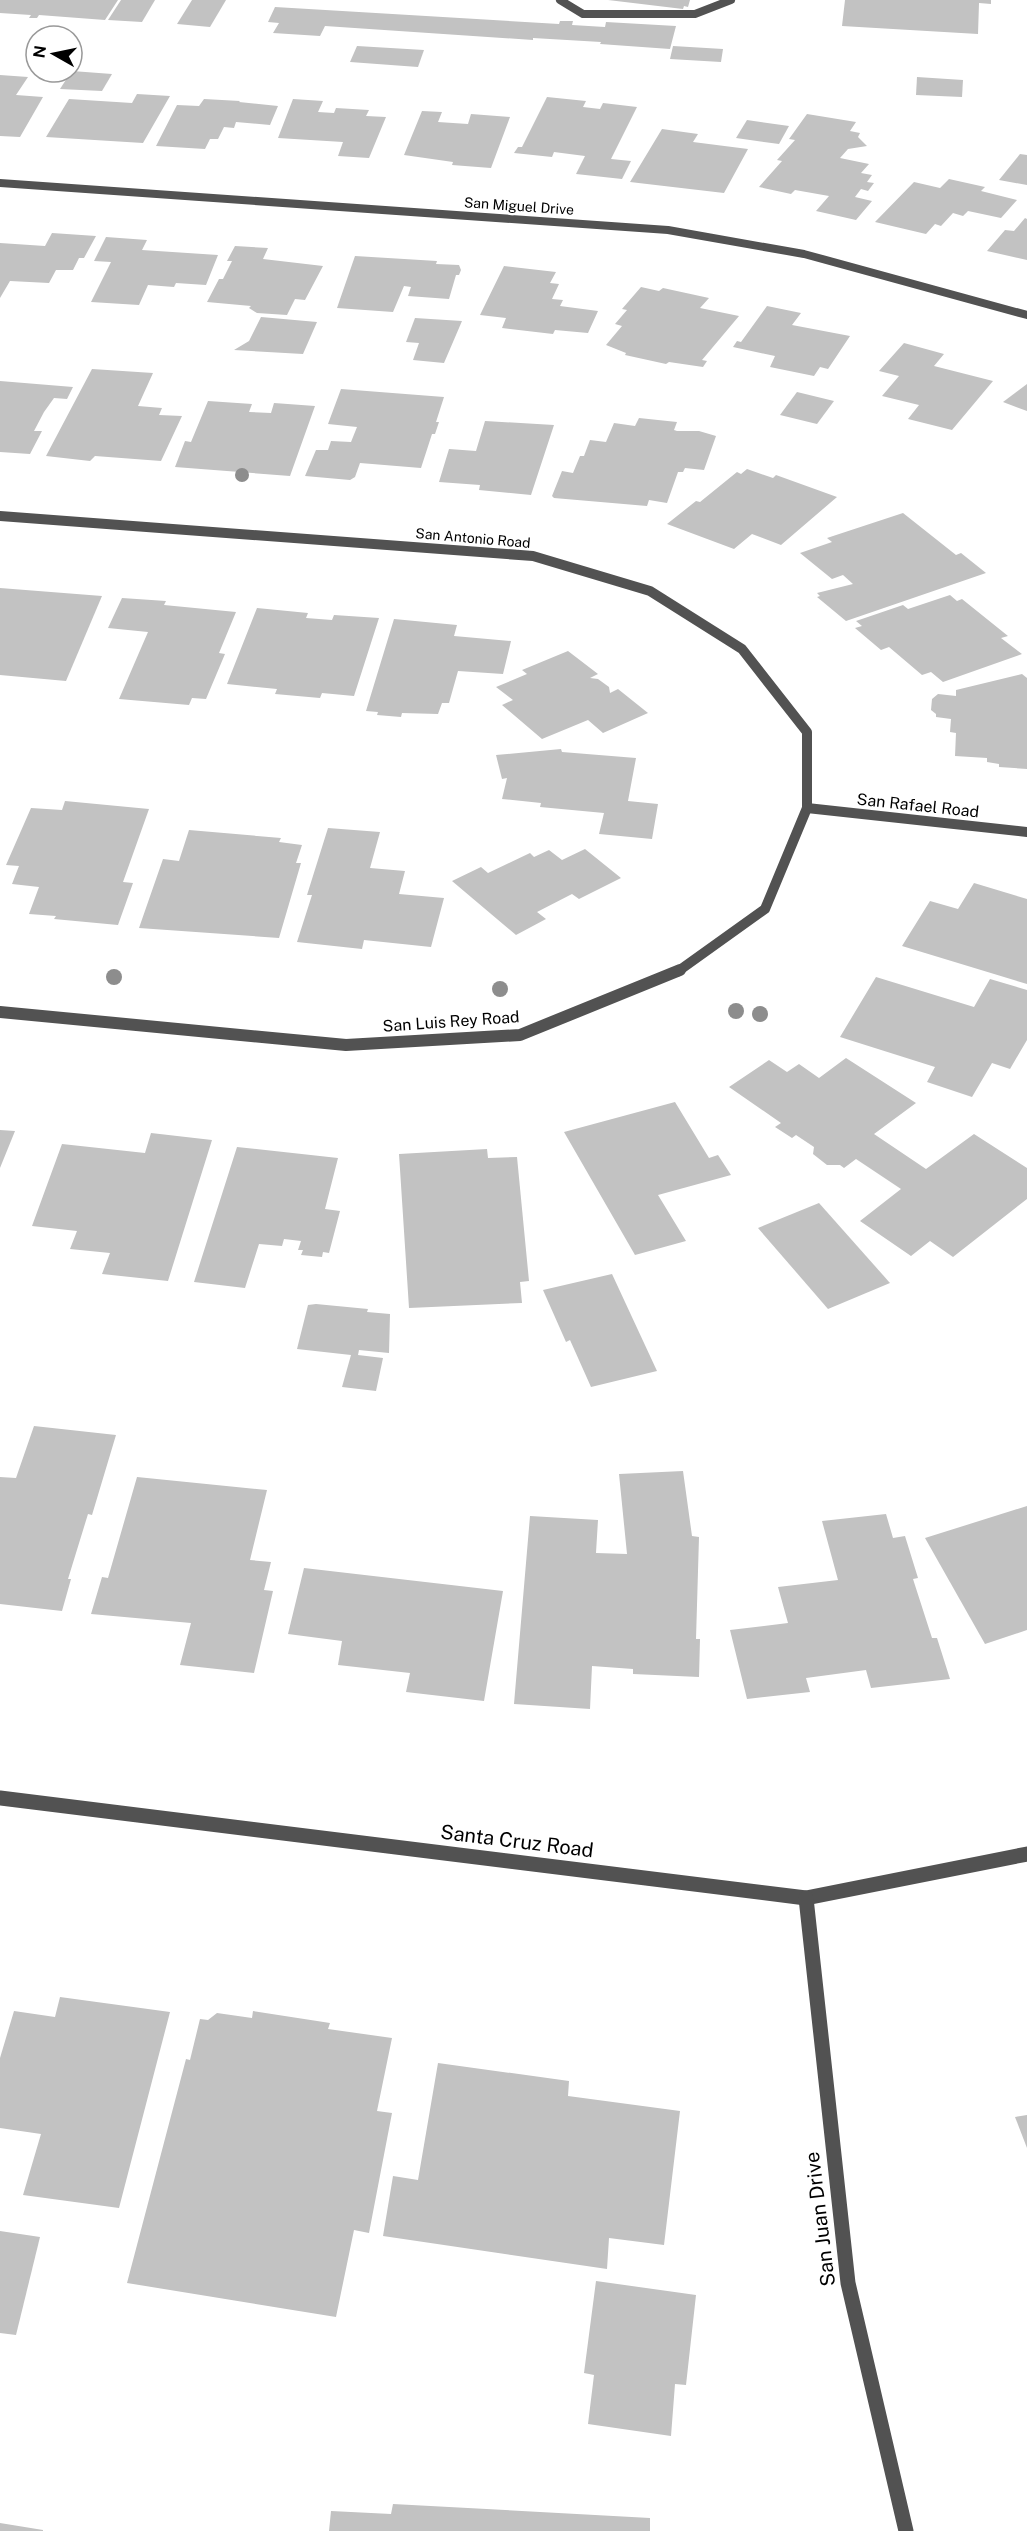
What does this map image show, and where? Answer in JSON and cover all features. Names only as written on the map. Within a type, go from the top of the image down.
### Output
[{"type":"street","points":[[560,0],[583,14],[695,14],[731,0]]},
{"type":"street","name":"San Miguel Drive","points":[[0,183],[668,230],[804,254],[1027,315]]},
{"type":"street","name":"San Antonio Road","points":[[0,516],[533,556],[650,591],[742,649],[807,732],[807,808]]},
{"type":"street","name":"San Rafael Road","points":[[807,808],[1027,832]]},
{"type":"street","name":"San Luis Rey Road","points":[[0,1012],[346,1045],[520,1035],[683,969],[765,909],[807,808]]},
{"type":"street","name":"Santa Cruz Road","points":[[0,1798],[806,1898],[1027,1854]]},
{"type":"street","name":"San Juan Drive","points":[[806,1898],[848,2283],[906,2531]]},
{"type":"building","points":[[0,0],[118,0],[105,20],[39,15],[37,18],[29,18],[31,15],[0,13]]},
{"type":"building","points":[[121,0],[155,0],[142,22],[108,20]]},
{"type":"building","points":[[192,0],[226,0],[210,27],[177,24]]},
{"type":"building","points":[[608,0],[690,0],[688,7],[684,6],[683,9]]},
{"type":"building","points":[[845,0],[991,0],[991,4],[979,3],[978,34],[842,26]]},
{"type":"building","points":[[275,7],[559,24],[560,21],[573,21],[572,25],[605,27],[606,22],[676,26],[670,49],[600,44],[601,42],[533,38],[533,40],[325,26],[320,36],[273,33],[279,23],[268,22]]},
{"type":"building","points":[[357,46],[424,50],[418,67],[350,62]]},
{"type":"building","points":[[673,46],[723,49],[721,62],[670,59]]},
{"type":"building","points":[[84,72],[112,74],[102,91],[60,89],[63,84],[84,84]]},
{"type":"building","points":[[0,75],[24,77],[24,83],[16,95],[43,97],[20,137],[0,136]]},
{"type":"building","points":[[917,77],[963,80],[962,97],[916,95]]},
{"type":"building","points":[[137,94],[170,96],[143,143],[46,137],[69,99],[132,103]]},
{"type":"building","points":[[547,97],[586,101],[583,107],[600,109],[603,103],[637,107],[611,159],[631,161],[622,179],[576,174],[585,156],[554,152],[552,157],[514,153],[518,147],[522,147]]},
{"type":"building","points":[[204,99],[278,106],[270,125],[236,122],[234,128],[224,127],[218,139],[210,139],[205,149],[156,146],[177,105],[199,106]]},
{"type":"building","points":[[293,99],[323,101],[318,112],[334,113],[336,108],[369,110],[366,116],[386,117],[369,158],[338,156],[343,142],[278,138]]},
{"type":"building","points":[[422,111],[442,112],[438,122],[468,124],[471,114],[510,117],[491,168],[452,165],[453,162],[404,155]]},
{"type":"building","points":[[807,114],[856,122],[850,131],[860,133],[858,137],[867,146],[848,149],[840,158],[869,164],[861,173],[872,175],[867,182],[874,183],[868,191],[861,189],[855,197],[872,201],[856,220],[816,211],[829,196],[795,190],[791,194],[759,187],[782,161],[777,160],[795,140],[789,139]]},
{"type":"building","points":[[747,120],[789,126],[779,144],[736,138]]},
{"type":"building","points":[[662,129],[698,134],[693,142],[748,149],[724,193],[630,182]]},
{"type":"building","points":[[1020,154],[1027,155],[1027,185],[999,180]]},
{"type":"building","points":[[949,179],[985,187],[981,191],[1017,200],[1001,218],[968,211],[963,216],[953,213],[941,226],[935,224],[926,234],[875,222],[914,182],[940,188]]},
{"type":"building","points":[[1025,218],[1027,219],[1027,260],[987,251],[1005,230],[1014,231]]},
{"type":"building","points":[[52,233],[96,236],[84,258],[79,258],[73,270],[56,270],[49,283],[10,281],[0,298],[0,243],[45,246]]},
{"type":"building","points":[[106,237],[147,240],[142,250],[218,255],[206,285],[176,283],[174,287],[148,285],[139,305],[91,302],[111,262],[94,261]]},
{"type":"building","points":[[235,246],[268,248],[263,259],[323,266],[305,300],[295,299],[287,315],[257,313],[249,308],[251,306],[207,302],[232,261],[227,261]]},
{"type":"building","points":[[355,256],[437,261],[436,264],[459,265],[461,270],[459,275],[456,275],[449,299],[408,296],[411,287],[404,286],[393,312],[337,308]]},
{"type":"building","points":[[504,266],[556,272],[550,283],[559,284],[552,299],[563,300],[560,306],[598,311],[588,333],[555,330],[553,334],[502,328],[506,318],[480,315]]},
{"type":"building","points":[[641,287],[659,291],[663,288],[709,298],[700,308],[739,316],[702,360],[707,361],[703,367],[669,362],[666,364],[625,355],[626,353],[606,345],[622,326],[615,324],[627,310],[622,309]]},
{"type":"building","points":[[767,306],[801,313],[792,325],[850,336],[828,369],[820,367],[814,376],[770,367],[775,356],[733,347],[737,341],[741,342]]},
{"type":"building","points":[[261,317],[317,322],[303,354],[234,350],[249,341]]},
{"type":"building","points":[[415,318],[462,321],[444,363],[413,360],[419,343],[406,342]]},
{"type":"building","points":[[904,343],[944,354],[934,366],[993,381],[952,430],[908,419],[919,405],[882,396],[899,376],[879,371]]},
{"type":"building","points":[[92,369],[153,373],[138,406],[162,408],[159,415],[182,416],[161,461],[95,456],[90,461],[46,456]]},
{"type":"building","points":[[0,381],[73,387],[67,399],[54,398],[44,412],[34,431],[42,431],[30,454],[0,452]]},
{"type":"building","points":[[1027,384],[1027,411],[1003,402]]},
{"type":"building","points":[[341,389],[444,397],[436,422],[439,422],[435,434],[432,434],[421,468],[360,463],[355,477],[350,480],[305,476],[316,450],[328,450],[331,441],[351,442],[357,427],[328,424]]},
{"type":"building","points":[[797,392],[834,401],[817,424],[780,415]]},
{"type":"building","points":[[208,401],[252,404],[249,412],[271,413],[274,403],[315,406],[290,476],[175,467],[185,441],[191,442]]},
{"type":"building","points":[[639,418],[677,422],[674,430],[699,431],[716,436],[704,470],[685,468],[683,472],[678,472],[667,503],[649,500],[647,506],[552,496],[562,471],[573,473],[580,456],[584,456],[590,440],[606,442],[614,423],[635,426]]},
{"type":"building","points":[[485,421],[554,425],[531,495],[479,490],[480,485],[439,482],[449,449],[476,451]]},
{"type":"building","points":[[747,469],[773,478],[776,475],[837,497],[781,545],[752,534],[734,549],[667,524],[696,501],[700,502],[737,472],[741,474]]},
{"type":"building","points":[[903,513],[956,555],[961,553],[986,573],[846,621],[817,597],[820,596],[817,593],[853,584],[843,575],[832,579],[800,553],[832,542],[827,538]]},
{"type":"building","points":[[0,588],[102,596],[66,681],[0,675]]},
{"type":"building","points":[[950,595],[957,601],[962,599],[1008,636],[1001,638],[1022,654],[943,682],[931,672],[922,675],[889,647],[881,650],[855,628],[862,626],[856,621],[903,605],[908,609]]},
{"type":"building","points":[[122,598],[166,601],[164,605],[236,612],[219,653],[225,654],[206,699],[192,698],[189,705],[119,699],[148,632],[108,628]]},
{"type":"building","points":[[257,608],[308,613],[306,618],[332,620],[334,615],[379,618],[354,696],[322,693],[320,698],[275,694],[277,689],[227,684]]},
{"type":"building","points":[[394,619],[457,625],[454,636],[511,641],[503,674],[458,671],[449,703],[442,703],[438,714],[402,713],[401,717],[377,715],[378,712],[366,711]]},
{"type":"building","points":[[568,651],[598,674],[590,678],[598,679],[609,687],[610,693],[618,689],[648,713],[603,733],[588,720],[542,739],[502,705],[513,700],[496,687],[527,674],[522,670]]},
{"type":"building","points":[[1022,674],[1027,678],[1027,769],[999,767],[999,764],[987,762],[987,758],[955,756],[956,733],[950,732],[951,719],[936,717],[931,710],[932,699],[938,694],[956,696],[956,690]]},
{"type":"building","points":[[561,749],[562,752],[636,758],[628,801],[658,804],[652,839],[599,834],[604,813],[540,807],[541,803],[502,799],[507,778],[502,779],[496,755]]},
{"type":"building","points":[[65,801],[149,809],[123,882],[133,883],[118,925],[54,919],[56,916],[29,914],[39,887],[12,884],[19,866],[6,865],[31,808],[62,810]]},
{"type":"building","points":[[328,828],[380,832],[370,868],[405,871],[399,894],[444,898],[431,947],[364,940],[362,949],[297,942],[312,895],[307,895]]},
{"type":"building","points":[[189,830],[281,838],[279,842],[302,845],[296,863],[301,863],[279,938],[139,928],[163,859],[179,861]]},
{"type":"building","points":[[585,849],[621,878],[579,899],[572,894],[537,912],[546,919],[516,935],[452,881],[481,867],[488,873],[530,853],[534,857],[549,850],[562,860]]},
{"type":"building","points":[[974,883],[1027,899],[1027,984],[902,946],[930,901],[958,909]]},
{"type":"building","points":[[876,977],[974,1007],[990,979],[1027,990],[1027,1040],[1010,1069],[992,1063],[972,1097],[927,1082],[935,1067],[840,1037]]},
{"type":"building","points":[[846,1058],[916,1103],[874,1134],[926,1169],[974,1134],[1027,1168],[1027,1199],[953,1257],[930,1241],[911,1256],[860,1221],[901,1189],[856,1159],[844,1168],[840,1165],[827,1165],[813,1154],[814,1147],[796,1135],[792,1138],[775,1127],[781,1123],[729,1087],[769,1060],[787,1072],[799,1064],[819,1078]]},
{"type":"building","points":[[675,1102],[709,1158],[718,1155],[731,1175],[658,1195],[686,1241],[635,1255],[564,1132]]},
{"type":"building","points":[[0,1130],[15,1131],[0,1168]]},
{"type":"building","points":[[151,1133],[212,1140],[168,1281],[102,1274],[110,1253],[70,1249],[77,1231],[32,1226],[62,1144],[145,1153]]},
{"type":"building","points":[[237,1147],[338,1158],[325,1209],[340,1211],[329,1253],[323,1252],[322,1257],[301,1255],[303,1250],[298,1250],[301,1241],[284,1239],[282,1246],[259,1244],[245,1288],[194,1282]]},
{"type":"building","points":[[487,1149],[488,1158],[517,1157],[529,1281],[520,1282],[522,1303],[409,1308],[399,1154]]},
{"type":"building","points":[[819,1203],[890,1283],[828,1309],[758,1228]]},
{"type":"building","points":[[612,1274],[657,1371],[591,1387],[570,1340],[566,1342],[543,1290]]},
{"type":"building","points":[[308,1305],[368,1309],[367,1312],[390,1314],[389,1353],[359,1350],[358,1355],[383,1358],[376,1391],[342,1387],[351,1355],[297,1349]]},
{"type":"building","points":[[34,1426],[116,1435],[92,1515],[88,1514],[68,1579],[71,1579],[62,1611],[0,1604],[0,1477],[16,1478]]},
{"type":"building","points":[[683,1471],[692,1536],[699,1537],[696,1639],[700,1639],[699,1677],[633,1674],[633,1669],[592,1666],[590,1709],[514,1704],[530,1516],[598,1520],[596,1553],[627,1554],[619,1474]]},
{"type":"building","points":[[137,1477],[267,1490],[250,1560],[271,1562],[264,1590],[273,1591],[254,1673],[180,1665],[191,1623],[91,1614],[102,1577],[108,1578]]},
{"type":"building","points":[[1027,1506],[1027,1630],[985,1644],[925,1538]]},
{"type":"building","points":[[886,1514],[893,1538],[905,1536],[918,1578],[913,1579],[932,1638],[937,1638],[950,1679],[871,1688],[866,1670],[806,1678],[810,1692],[747,1699],[730,1630],[788,1623],[778,1587],[838,1580],[822,1521]]},
{"type":"building","points":[[304,1568],[503,1591],[484,1701],[406,1692],[410,1673],[338,1665],[342,1641],[288,1634]]},
{"type":"building","points":[[60,1997],[170,2012],[119,2208],[23,2195],[41,2134],[0,2128],[0,2058],[14,2011],[55,2017]]},
{"type":"building","points":[[253,2011],[330,2023],[328,2029],[392,2038],[377,2111],[392,2113],[369,2233],[354,2230],[336,2317],[127,2283],[186,2059],[190,2060],[200,2019],[208,2020],[217,2013],[252,2018]]},
{"type":"building","points":[[438,2063],[569,2081],[568,2096],[680,2111],[664,2245],[609,2238],[607,2269],[383,2236],[393,2176],[418,2180]]},
{"type":"building","points":[[1027,2115],[1027,2148],[1015,2117]]},
{"type":"building","points":[[0,2231],[40,2237],[16,2335],[0,2333]]},
{"type":"building","points":[[596,2281],[696,2295],[686,2385],[675,2384],[671,2436],[588,2424],[594,2375],[584,2373]]},
{"type":"building","points":[[393,2504],[650,2518],[650,2531],[329,2531],[331,2511],[391,2514]]},
{"type":"building","points":[[0,2523],[43,2530],[43,2531],[0,2531]]}]
